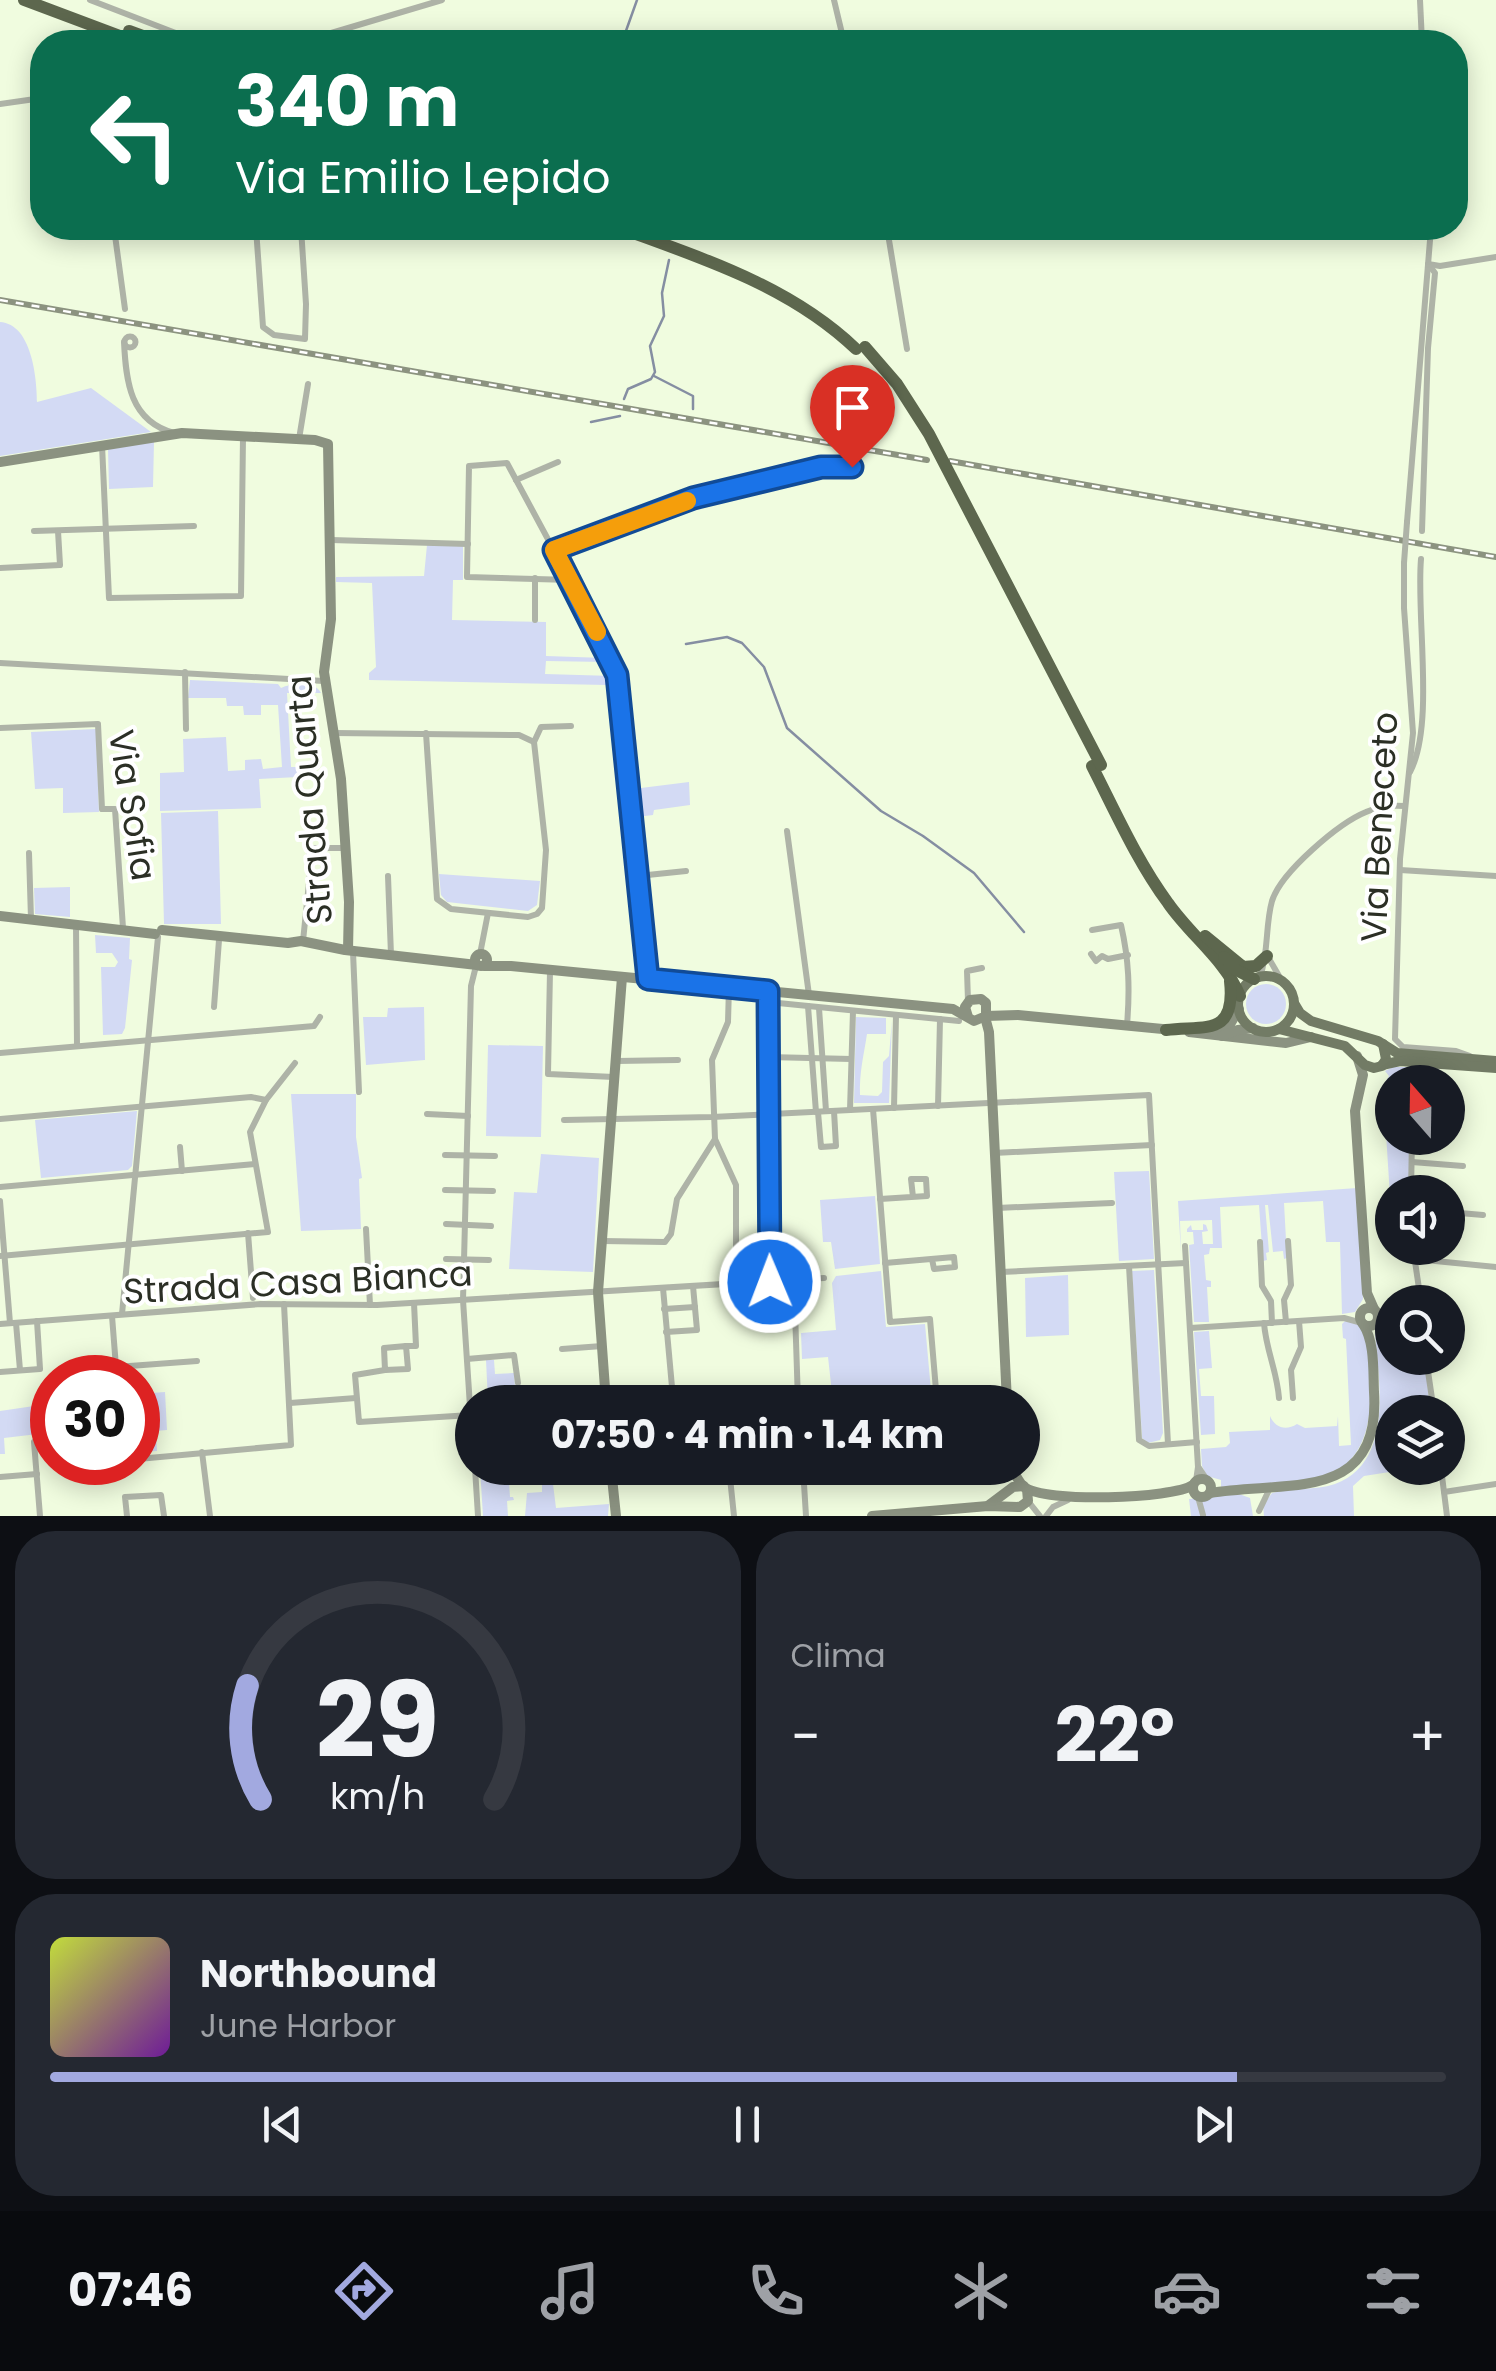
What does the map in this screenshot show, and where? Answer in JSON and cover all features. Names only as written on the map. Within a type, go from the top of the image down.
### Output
[{"type":"highway","points":[[24,0],[104,30]]},
{"type":"highway","points":[[48,0],[127,30]]},
{"type":"highway","points":[[650,240],[764,285],[861,348]]},
{"type":"highway","points":[[673,240],[784,285],[824,311],[861,348],[917,429],[1162,895],[1230,982],[1231,1003],[1224,1020],[1209,1028],[1166,1030]]},
{"type":"highway","points":[[1096,766],[1158,873],[1205,936],[1233,967],[1257,978]]},
{"type":"highway","points":[[1205,936],[1242,966],[1256,966],[1267,956]]},
{"type":"highway","points":[[1224,970],[1239,1002]]},
{"type":"main road","points":[[1375,1067],[1369,1067],[1345,1046],[1289,1030],[1253,1028],[1243,1020],[1239,1002],[1257,978],[1282,981],[1300,1013],[1311,1022],[1382,1043],[1400,1054],[1493,1063]]},
{"type":"main road","points":[[1274,1030],[1290,1018],[1294,1002]]},
{"type":"main road","points":[[1382,1043],[1387,1055],[1382,1065]]},
{"type":"main road","points":[[1386,1065],[1400,1061],[1493,1063]]},
{"type":"street","points":[[90,0],[168,30]]},
{"type":"street","points":[[341,30],[442,0]]},
{"type":"street","points":[[834,0],[841,30]]},
{"type":"street","points":[[1420,0],[1421,30]]},
{"type":"street","points":[[0,104],[30,100]]},
{"type":"street","points":[[118,240],[125,309]]},
{"type":"street","points":[[257,240],[263,328],[274,336],[305,339],[301,240]]},
{"type":"street","points":[[888,240],[906,349]]},
{"type":"street","points":[[1422,531],[1435,274],[1428,264],[1430,240]]},
{"type":"street","points":[[1428,264],[1440,266],[1496,257]]},
{"type":"street","name":"Via Beneceto","points":[[1428,264],[1404,563],[1414,725],[1400,870],[1396,1043],[1458,1052],[1493,1063]]},
{"type":"street","points":[[126,359],[132,347],[124,342],[126,359],[134,401],[152,434]]},
{"type":"street","points":[[0,462],[152,434],[299,439],[308,384]]},
{"type":"street","points":[[102,445],[107,595],[112,600],[241,596],[243,435]]},
{"type":"street","name":"Strada Quarta","points":[[299,439],[324,441],[329,446],[332,619],[324,659],[346,848],[349,950]]},
{"type":"street","points":[[516,480],[558,462]]},
{"type":"street","points":[[571,580],[468,578],[469,466],[508,463],[571,580],[617,675],[648,979]]},
{"type":"street","points":[[554,550],[693,498],[821,467],[852,467]]},
{"type":"street","points":[[34,532],[194,526]]},
{"type":"street","points":[[0,568],[60,565],[58,531]]},
{"type":"street","points":[[331,540],[468,544]]},
{"type":"street","points":[[1408,778],[1416,762],[1422,725],[1418,606],[1421,558]]},
{"type":"street","points":[[535,620],[536,578]]},
{"type":"street","points":[[0,663],[326,681]]},
{"type":"street","points":[[185,672],[186,729]]},
{"type":"street","name":"Via Sofia","points":[[0,728],[98,724],[102,810],[116,809],[127,929]]},
{"type":"street","points":[[426,733],[436,895],[441,904],[450,908],[528,917],[538,913],[542,906],[546,854],[534,742],[543,726],[571,726]]},
{"type":"street","points":[[334,733],[519,735],[534,742]]},
{"type":"street","points":[[1257,978],[1267,956],[1272,903],[1286,876],[1357,816],[1385,806],[1404,806]]},
{"type":"street","points":[[787,830],[809,1001],[812,1058],[823,1112],[836,1146],[821,1147],[823,1112],[819,1007]]},
{"type":"street","points":[[301,945],[310,873],[308,848],[346,848]]},
{"type":"street","points":[[29,852],[31,920]]},
{"type":"street","points":[[1400,870],[1496,876]]},
{"type":"street","points":[[638,876],[686,871]]},
{"type":"street","points":[[388,876],[391,954]]},
{"type":"street","points":[[469,1385],[463,1300],[471,986],[481,960],[488,912]]},
{"type":"street","points":[[0,916],[301,945]]},
{"type":"street","points":[[76,924],[77,1046]]},
{"type":"street","points":[[1092,930],[1121,925],[1131,980],[1127,1026]]},
{"type":"street","points":[[159,933],[481,960],[729,987],[768,997],[953,1009],[977,1014]]},
{"type":"street","points":[[122,1315],[159,933]]},
{"type":"street","points":[[214,1007],[218,940]]},
{"type":"street","points":[[349,950],[360,1092]]},
{"type":"street","points":[[1092,954],[1096,961],[1102,956],[1108,959],[1128,955]]},
{"type":"street","points":[[1267,956],[1282,981]]},
{"type":"street","points":[[977,1014],[967,1003],[967,971],[982,968]]},
{"type":"street","points":[[550,970],[548,1074],[614,1078]]},
{"type":"street","points":[[605,1385],[598,1292],[622,977]]},
{"type":"street","points":[[967,983],[988,1038],[1006,1385]]},
{"type":"street","points":[[729,987],[728,1022],[712,1060],[712,1117],[715,1139],[736,1185],[736,1284]]},
{"type":"street","points":[[768,997],[770,1282]]},
{"type":"street","points":[[809,1001],[819,1007],[940,1019],[977,1014],[1016,1015],[1286,1043],[1316,1038]]},
{"type":"street","points":[[1202,1033],[1225,1029],[1239,1002]]},
{"type":"street","points":[[953,1009],[967,1003]]},
{"type":"street","points":[[850,1110],[853,1010]]},
{"type":"street","points":[[894,1108],[896,1015]]},
{"type":"street","points":[[0,1053],[314,1026],[320,1016]]},
{"type":"street","points":[[938,1106],[940,1019]]},
{"type":"street","points":[[1221,1037],[1253,1028]]},
{"type":"street","points":[[1026,1501],[1044,1494],[1202,1495],[1332,1479],[1360,1456],[1374,1410],[1355,1110],[1362,1072],[1356,1055]]},
{"type":"street","points":[[768,1057],[852,1060]]},
{"type":"street","points":[[616,1060],[678,1060]]},
{"type":"street","points":[[2,1256],[266,1230],[250,1132],[266,1100],[296,1063]]},
{"type":"street","points":[[1359,1092],[1375,1074]]},
{"type":"street","points":[[564,1120],[712,1117],[1149,1095],[1168,1444]]},
{"type":"street","points":[[0,1119],[251,1097],[266,1100]]},
{"type":"street","points":[[872,1109],[890,1322],[930,1318],[936,1385]]},
{"type":"street","points":[[427,1114],[468,1116]]},
{"type":"street","points":[[601,1241],[665,1242],[677,1199],[715,1139]]},
{"type":"street","points":[[994,1153],[1152,1145]]},
{"type":"street","points":[[180,1147],[182,1171]]},
{"type":"street","points":[[445,1155],[495,1156]]},
{"type":"street","points":[[1412,1155],[1412,1175]]},
{"type":"street","points":[[1412,1162],[1463,1166]]},
{"type":"street","points":[[0,1187],[254,1164]]},
{"type":"street","points":[[445,1190],[493,1191]]},
{"type":"street","points":[[880,1199],[913,1197]]},
{"type":"street","points":[[0,1201],[2,1256],[20,1370]]},
{"type":"street","points":[[997,1208],[1112,1203]]},
{"type":"street","points":[[1465,1213],[1483,1215]]},
{"type":"street","points":[[446,1224],[491,1226]]},
{"type":"street","points":[[366,1230],[370,1305]]},
{"type":"street","points":[[248,1233],[253,1298]]},
{"type":"street","points":[[1286,1322],[1284,1300],[1291,1284],[1288,1241]]},
{"type":"street","points":[[1260,1242],[1262,1286],[1271,1301],[1266,1352],[1277,1371],[1279,1398]]},
{"type":"street","points":[[1185,1246],[1202,1495]]},
{"type":"street","points":[[885,1263],[932,1258]]},
{"type":"street","points":[[446,1259],[490,1260]]},
{"type":"street","points":[[1000,1272],[1186,1263]]},
{"type":"street","points":[[1465,1264],[1496,1267]]},
{"type":"street","points":[[1129,1266],[1138,1438],[1147,1446],[1197,1442]]},
{"type":"street","name":"Strada Casa Bianca","points":[[0,1324],[284,1304],[414,1303],[824,1278]]},
{"type":"street","points":[[794,1280],[797,1385]]},
{"type":"street","points":[[666,1332],[696,1330],[693,1286]]},
{"type":"street","points":[[663,1288],[672,1385]]},
{"type":"street","points":[[385,1370],[384,1348],[416,1346],[414,1303]]},
{"type":"street","points":[[160,1457],[291,1445],[284,1304]]},
{"type":"street","points":[[664,1309],[695,1307]]},
{"type":"street","points":[[112,1316],[116,1367],[197,1361]]},
{"type":"street","points":[[1190,1328],[1375,1316]]},
{"type":"street","points":[[0,1372],[40,1368],[38,1321]]},
{"type":"street","points":[[1293,1398],[1291,1370],[1301,1347],[1300,1321]]},
{"type":"street","points":[[406,1346],[408,1369],[356,1374],[360,1423],[455,1417]]},
{"type":"street","points":[[562,1349],[602,1346]]},
{"type":"street","points":[[467,1359],[514,1355],[518,1383]]},
{"type":"street","points":[[290,1403],[356,1398]]},
{"type":"street","points":[[202,1452],[210,1516]]},
{"type":"street","points":[[0,1478],[30,1475]]},
{"type":"street","points":[[1444,1492],[1496,1484]]},
{"type":"street","points":[[38,1485],[40,1516]]},
{"type":"street","points":[[475,1485],[478,1516]]},
{"type":"street","points":[[613,1485],[615,1514]]},
{"type":"street","points":[[731,1485],[734,1516]]},
{"type":"street","points":[[803,1485],[806,1516]]},
{"type":"street","points":[[1443,1485],[1447,1516]]},
{"type":"street","points":[[1259,1513],[1264,1495],[1276,1486]]},
{"type":"street","points":[[1258,1487],[1259,1513]]},
{"type":"street","points":[[1244,1488],[1252,1494],[1259,1513]]},
{"type":"street","points":[[127,1516],[125,1497],[161,1495],[164,1516]]},
{"type":"street","points":[[872,1516],[1086,1497]]},
{"type":"shaded area","points":[[0,322],[11,325],[26,342],[34,367],[37,402],[91,388],[151,432],[0,456]]},
{"type":"shaded area","points":[[154,442],[153,487],[109,489],[108,449]]},
{"type":"shaded area","points":[[427,545],[463,546],[463,580],[453,580],[452,620],[546,622],[546,656],[605,658],[605,662],[546,661],[545,674],[613,676],[616,693],[607,685],[369,680],[369,673],[376,667],[372,583],[336,582],[336,577],[424,576]]},
{"type":"shaded area","points":[[190,680],[278,684],[281,688],[302,684],[314,686],[321,693],[287,693],[291,767],[298,767],[298,777],[259,779],[261,808],[160,811],[160,773],[184,772],[183,739],[226,737],[228,771],[245,770],[245,760],[261,759],[263,769],[282,767],[278,705],[261,705],[261,715],[244,715],[243,706],[227,706],[226,698],[188,698]]},
{"type":"shaded area","points":[[96,729],[99,812],[63,813],[63,788],[35,789],[31,732]]},
{"type":"shaded area","points":[[689,782],[690,805],[654,810],[653,815],[637,817],[633,789]]},
{"type":"shaded area","points":[[218,811],[221,924],[164,924],[161,813]]},
{"type":"shaded area","points":[[439,874],[540,881],[537,905],[528,911],[447,902],[441,895]]},
{"type":"shaded area","points":[[70,887],[70,917],[35,914],[34,888]]},
{"type":"shaded area","points":[[95,935],[130,938],[132,960],[122,1034],[103,1035],[101,967],[115,967],[118,962],[112,953],[96,953]]},
{"type":"shaded area","points":[[1266,984],[1280,990],[1286,1004],[1280,1018],[1266,1024],[1252,1018],[1246,1004],[1252,990]]},
{"type":"shaded area","points":[[424,1007],[425,1060],[366,1065],[363,1017],[387,1017],[388,1008]]},
{"type":"shaded area","points":[[856,1017],[886,1018],[886,1034],[867,1034],[860,1095],[878,1096],[882,1092],[883,1062],[889,1056],[892,1020],[889,1103],[854,1103]]},
{"type":"shaded area","points":[[488,1045],[543,1046],[541,1137],[486,1136]]},
{"type":"shaded area","points":[[291,1094],[356,1094],[361,1229],[301,1231]]},
{"type":"shaded area","points":[[137,1111],[132,1166],[128,1170],[41,1178],[35,1120]]},
{"type":"shaded area","points":[[541,1154],[599,1158],[593,1272],[509,1269],[514,1192],[537,1193]]},
{"type":"shaded area","points":[[1387,1155],[1410,1155],[1409,1175],[1389,1175]]},
{"type":"shaded area","points":[[1149,1171],[1154,1259],[1119,1261],[1114,1172]]},
{"type":"shaded area","points":[[1357,1188],[1363,1299],[1355,1312],[1342,1314],[1340,1242],[1326,1242],[1323,1201],[1284,1203],[1287,1258],[1284,1259],[1283,1251],[1273,1252],[1265,1205],[1269,1252],[1263,1261],[1259,1205],[1220,1207],[1222,1248],[1210,1248],[1209,1254],[1204,1255],[1206,1280],[1211,1281],[1211,1287],[1207,1287],[1209,1322],[1194,1322],[1189,1245],[1194,1244],[1193,1232],[1187,1229],[1191,1225],[1192,1230],[1203,1230],[1203,1224],[1206,1225],[1203,1244],[1213,1244],[1212,1220],[1180,1221],[1181,1254],[1178,1201]]},
{"type":"shaded area","points":[[875,1196],[880,1264],[835,1269],[831,1242],[823,1242],[820,1200]]},
{"type":"shaded area","points":[[1154,1270],[1163,1433],[1160,1440],[1148,1443],[1142,1438],[1132,1271]]},
{"type":"shaded area","points":[[881,1271],[886,1327],[925,1324],[930,1385],[831,1385],[828,1357],[802,1359],[801,1333],[836,1330],[832,1283],[836,1276]]},
{"type":"shaded area","points":[[1068,1275],[1069,1335],[1026,1337],[1025,1278]]},
{"type":"shaded area","points":[[1342,1324],[1359,1324],[1366,1332],[1368,1352],[1369,1415],[1356,1452],[1343,1466],[1324,1477],[1302,1482],[1221,1487],[1221,1480],[1207,1476],[1201,1449],[1226,1447],[1230,1443],[1229,1432],[1270,1430],[1270,1416],[1281,1427],[1297,1424],[1305,1428],[1337,1426],[1338,1416],[1339,1446],[1351,1445]]},
{"type":"shaded area","points":[[1209,1331],[1212,1368],[1199,1369],[1201,1396],[1214,1396],[1215,1434],[1201,1435],[1194,1332]]},
{"type":"shaded area","points":[[486,1360],[494,1360],[495,1374],[514,1373],[515,1385],[487,1385]]},
{"type":"shaded area","points":[[1379,1375],[1427,1375],[1428,1395],[1380,1395]]},
{"type":"shaded area","points":[[160,1392],[165,1392],[167,1430],[160,1431]]},
{"type":"shaded area","points":[[30,1407],[30,1435],[4,1438],[5,1454],[0,1454],[0,1411]]},
{"type":"shaded area","points":[[1375,1440],[1375,1474],[1364,1476],[1353,1486],[1354,1516],[1264,1516],[1263,1505],[1272,1493],[1335,1484],[1354,1473]]},
{"type":"shaded area","points":[[481,1485],[509,1485],[514,1500],[507,1501],[508,1516],[483,1516]]},
{"type":"shaded area","points":[[542,1485],[553,1485],[556,1508],[609,1504],[608,1516],[525,1516],[527,1493],[542,1492]]},
{"type":"shaded area","points":[[1239,1494],[1250,1498],[1253,1516],[1191,1516],[1189,1499]]},
{"type":"waterway","points":[[626,30],[637,0]]},
{"type":"waterway","points":[[624,399],[628,389],[651,379],[655,372],[650,346],[664,316],[662,293],[669,260]]},
{"type":"waterway","points":[[654,376],[693,396],[693,409]]},
{"type":"waterway","points":[[591,422],[620,416]]},
{"type":"waterway","points":[[686,644],[727,637],[742,643],[764,667],[787,728],[881,811],[974,873],[1024,932]]},
{"type":"railway","points":[[0,300],[927,460]]},
{"type":"railway","points":[[950,461],[1496,557]]},
{"type":"slow traffic","points":[[597,632],[554,550],[687,501]]},
{"type":"route","points":[[770,1282],[768,991],[648,979],[617,675],[554,550],[693,498],[821,467],[852,467]]}]
